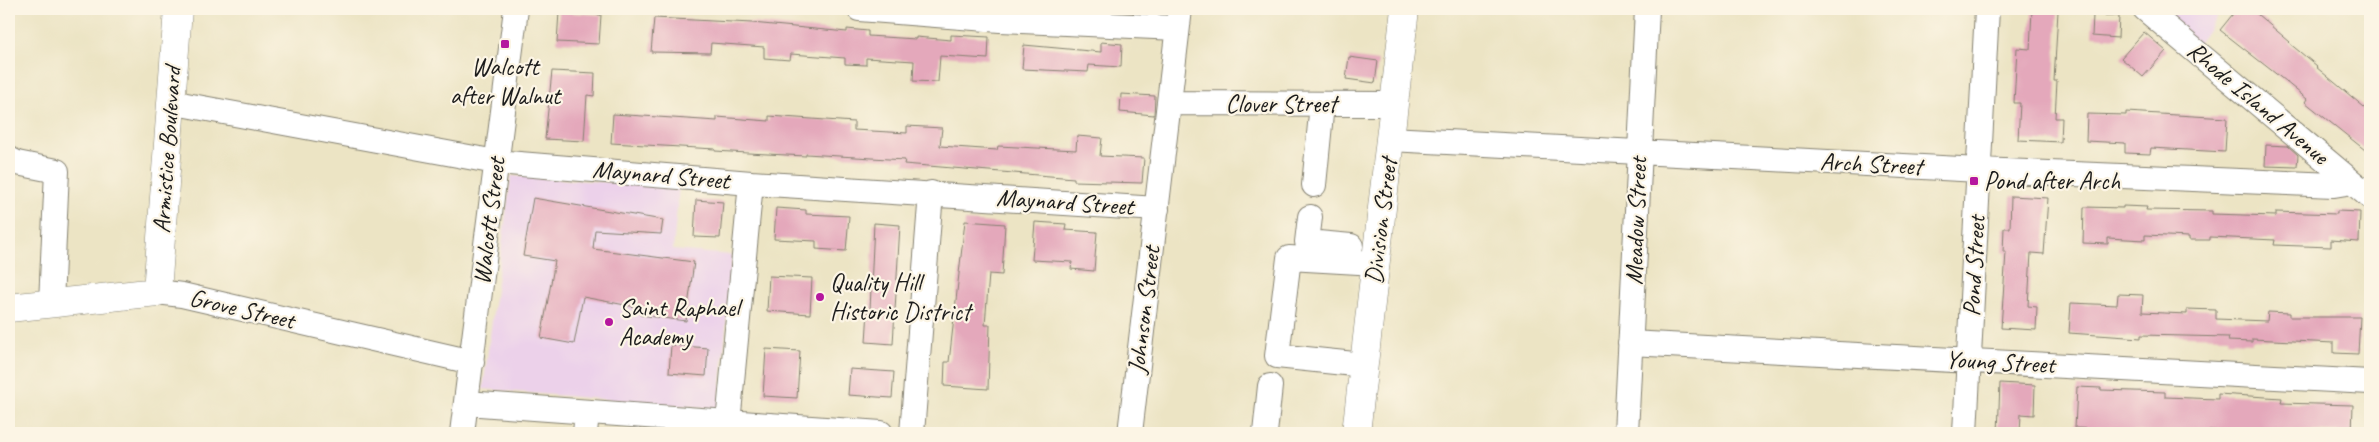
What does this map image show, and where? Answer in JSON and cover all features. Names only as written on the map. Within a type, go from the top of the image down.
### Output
[{"type":"main road","name":"Armistice Boulevard","points":[[157,292],[178,9]]},
{"type":"main road","name":"Division Street","points":[[1356,433],[1405,9]]},
{"type":"main road","name":"Grove Street","points":[[9,308],[157,292]]},
{"type":"street","name":"Walcott Street","points":[[462,433],[516,9]]},
{"type":"street","points":[[859,9],[1000,20],[1178,18]]},
{"type":"street","name":"Meadow Street","points":[[1626,433],[1646,9]]},
{"type":"street","name":"Pond Street","points":[[1966,433],[1987,9]]},
{"type":"street","name":"Rhode Island Avenue","points":[[2145,9],[2361,190]]},
{"type":"street","name":"Johnson Street","points":[[1130,433],[1178,18]]},
{"type":"street","name":"Maynard Street","points":[[170,102],[496,162],[751,183],[1157,208]]},
{"type":"street","name":"Clover Street","points":[[1169,104],[1393,104]]},
{"type":"street","points":[[1314,184],[1322,104]]},
{"type":"street","name":"Arch Street","points":[[1390,139],[1979,170],[2334,185],[2361,190]]},
{"type":"street","points":[[9,159],[17,163],[57,171],[51,303]]},
{"type":"street","points":[[728,423],[751,183]]},
{"type":"street","points":[[912,433],[931,193]]},
{"type":"street","points":[[1310,217],[1307,242],[1376,256]]},
{"type":"street","points":[[1364,365],[1277,356],[1289,258],[1376,256]]},
{"type":"street","name":"Grove Street","points":[[157,292],[182,295],[472,362]]},
{"type":"street","name":"Young Street","points":[[1630,343],[2370,382]]},
{"type":"street","points":[[1265,433],[1270,386]]},
{"type":"street","points":[[466,403],[586,423],[728,423],[881,433]]},
{"type":"shaded area","points":[[2152,9],[2223,9],[2197,45]]},
{"type":"shaded area","name":"Saint Raphael Academy","points":[[511,176],[679,187],[673,250],[732,255],[719,409],[483,389]]},
{"type":"building","points":[[2237,9],[2251,9],[2370,112],[2370,154],[2305,102],[2307,99],[2220,30]]},
{"type":"building","points":[[2032,10],[2058,11],[2054,81],[2057,81],[2055,118],[2062,118],[2061,142],[2018,140],[2020,103],[2014,103],[2017,48],[2030,49]]},
{"type":"building","points":[[559,12],[601,15],[599,44],[557,42]]},
{"type":"building","points":[[2093,15],[2119,16],[2118,38],[2092,36]]},
{"type":"building","points":[[654,18],[752,23],[847,32],[847,29],[868,31],[868,36],[916,39],[916,37],[951,40],[951,35],[989,37],[988,59],[940,56],[938,82],[913,81],[914,61],[866,58],[866,65],[845,64],[845,58],[791,54],[790,60],[764,58],[764,47],[711,43],[710,53],[651,52]]},
{"type":"building","points":[[2144,32],[2166,51],[2143,77],[2121,58]]},
{"type":"building","points":[[1101,42],[1122,44],[1121,67],[1089,65],[1088,72],[1022,69],[1024,45],[1101,52]]},
{"type":"building","points":[[1349,57],[1378,61],[1375,83],[1346,79]]},
{"type":"building","points":[[552,71],[595,73],[594,96],[587,95],[584,141],[545,139]]},
{"type":"building","points":[[1121,94],[1155,96],[1154,115],[1120,112]]},
{"type":"building","points":[[2126,112],[2227,118],[2225,152],[2151,148],[2150,154],[2125,153],[2125,143],[2086,141],[2087,114],[2126,115]]},
{"type":"building","points":[[613,114],[717,121],[717,117],[769,121],[769,116],[854,122],[854,130],[907,133],[907,126],[942,128],[940,146],[997,150],[998,146],[1076,150],[1077,136],[1102,138],[1100,156],[1144,158],[1142,183],[1074,181],[1074,178],[904,164],[905,160],[806,154],[806,156],[748,153],[715,151],[715,149],[611,143]]},
{"type":"building","points":[[2266,145],[2288,146],[2298,155],[2297,167],[2265,166]]},
{"type":"building","points":[[2011,196],[2048,198],[2044,254],[2031,253],[2028,306],[2037,307],[2036,330],[2001,328],[2006,252],[2003,252],[2004,228],[2010,228]]},
{"type":"building","points":[[533,198],[663,220],[661,234],[595,230],[593,249],[694,262],[686,321],[640,315],[641,308],[583,297],[574,344],[541,338],[555,261],[523,256]]},
{"type":"building","points":[[696,200],[723,202],[720,238],[694,237]]},
{"type":"building","points":[[2123,206],[2147,207],[2146,210],[2212,211],[2212,214],[2276,216],[2276,212],[2337,214],[2337,211],[2360,212],[2359,242],[2331,240],[2331,247],[2274,245],[2275,240],[2210,237],[2210,240],[2189,240],[2189,237],[2145,235],[2145,240],[2108,238],[2108,244],[2083,243],[2084,207],[2123,208]]},
{"type":"building","points":[[776,208],[806,210],[806,214],[849,216],[846,251],[816,249],[816,241],[774,239]]},
{"type":"building","points":[[965,221],[1005,224],[1002,275],[989,274],[985,325],[990,325],[988,389],[944,386],[945,362],[949,362]]},
{"type":"building","points":[[1035,222],[1066,224],[1065,230],[1097,232],[1094,271],[1071,269],[1072,262],[1032,260]]},
{"type":"building","points":[[874,223],[900,225],[893,344],[866,342],[868,310],[870,310]]},
{"type":"building","points":[[769,276],[812,278],[810,314],[767,311]]},
{"type":"building","points":[[2118,294],[2143,295],[2142,312],[2187,314],[2187,309],[2216,310],[2216,319],[2267,321],[2268,312],[2290,313],[2290,317],[2360,317],[2358,354],[2334,353],[2334,343],[2252,339],[2252,342],[2228,341],[2229,337],[2141,335],[2141,338],[2069,333],[2071,303],[2117,305]]},
{"type":"building","points":[[671,345],[708,348],[706,376],[669,373]]},
{"type":"building","points":[[766,349],[800,351],[797,398],[763,396]]},
{"type":"building","points":[[850,369],[894,372],[892,398],[848,395]]},
{"type":"building","points":[[2000,383],[2035,385],[2034,415],[2021,414],[2020,433],[1998,433]]},
{"type":"building","points":[[2077,387],[2101,388],[2101,390],[2165,392],[2165,397],[2218,399],[2218,394],[2282,398],[2281,403],[2353,405],[2352,433],[2280,430],[2280,433],[2255,433],[2209,430],[2208,433],[2184,433],[2075,428]]},
{"type":"place","name":"Walcott after Walnut","points":[[505,44]]},
{"type":"place","name":"Pond after Arch","points":[[1974,181]]},
{"type":"place","name":"Quality Hill Historic District","points":[[820,297]]},
{"type":"place","name":"Saint Raphael Academy","points":[[609,322]]}]
